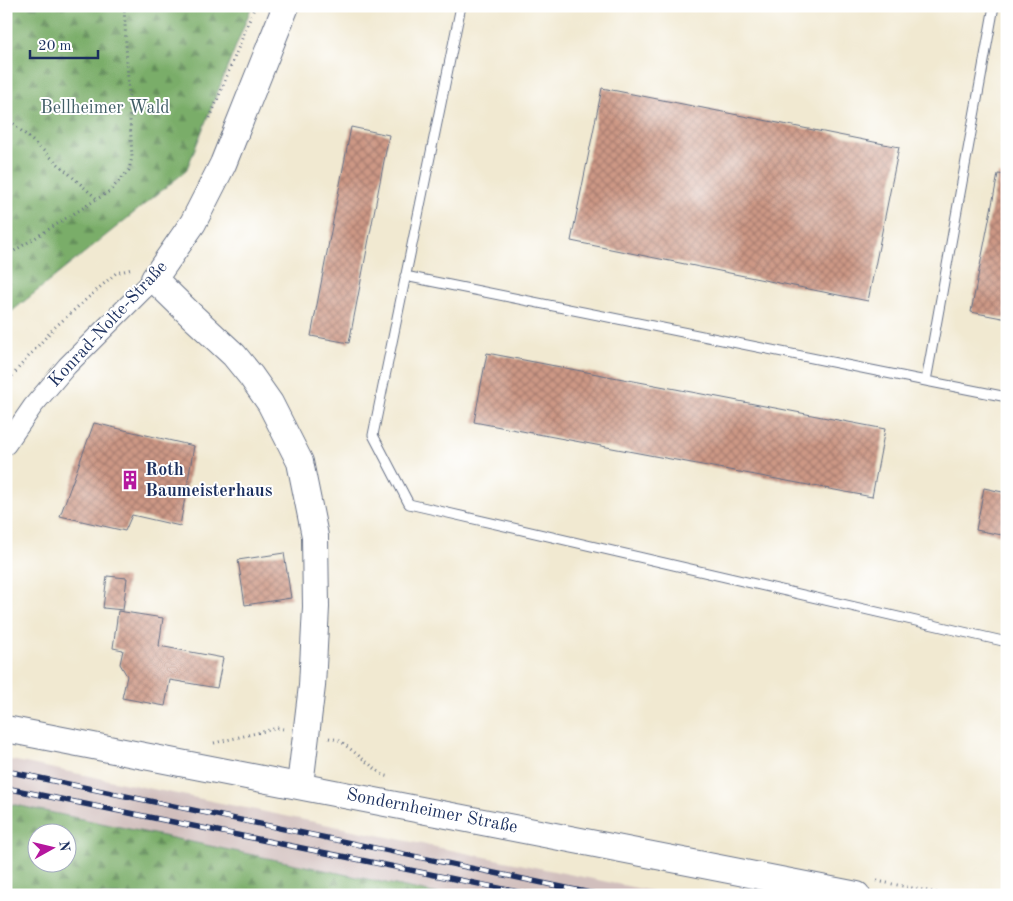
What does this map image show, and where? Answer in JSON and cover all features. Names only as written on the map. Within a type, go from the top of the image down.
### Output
[{"type":"main road","name":"Konrad-Nolte-Straße","points":[[142,278],[193,223],[223,164],[286,6]]},
{"type":"main road","points":[[142,278],[192,316],[234,355],[270,403],[300,462],[315,536],[316,607],[312,686],[300,785]]},
{"type":"main road","name":"Sondernheimer Straße","points":[[6,729],[857,895]]},
{"type":"street","name":"Konrad-Nolte-Straße","points":[[6,445],[33,406],[142,278]]},
{"type":"lane","points":[[460,6],[373,435],[410,504],[1007,642]]},
{"type":"lane","points":[[926,381],[994,6]]},
{"type":"lane","points":[[405,276],[1007,397]]},
{"type":"path","points":[[6,13],[7,6]]},
{"type":"path","points":[[6,256],[110,191],[129,170],[132,157],[124,6]]},
{"type":"path","points":[[210,118],[255,6]]},
{"type":"path","points":[[6,117],[97,199]]},
{"type":"path","points":[[6,384],[54,328],[116,273],[135,269],[142,278]]},
{"type":"shaded area","points":[[6,759],[671,895],[443,895],[6,803]]},
{"type":"green space","name":"Bellheimer Wald","points":[[6,6],[252,6],[186,171],[6,316]]},
{"type":"green space","points":[[6,803],[443,895],[6,895]]},
{"type":"building","points":[[602,88],[899,147],[868,301],[571,241]]},
{"type":"building","points":[[351,127],[389,135],[349,343],[311,336]]},
{"type":"building","points":[[998,174],[1007,175],[1007,319],[971,312]]},
{"type":"building","points":[[487,353],[885,429],[872,497],[474,422]]},
{"type":"building","name":"Roth Baumeisterhaus","points":[[94,423],[194,446],[180,526],[132,515],[125,531],[60,516]]},
{"type":"building","points":[[984,488],[1007,493],[1007,536],[976,530]]},
{"type":"building","points":[[284,553],[291,598],[245,605],[238,560]]},
{"type":"building","points":[[107,576],[127,578],[123,610],[103,608]]},
{"type":"building","points":[[118,611],[163,618],[159,646],[223,658],[217,688],[170,680],[165,706],[122,698],[127,676],[120,664],[123,650],[113,648]]},
{"type":"railway","points":[[6,771],[600,895]]},
{"type":"railway","points":[[6,788],[533,895]]},
{"type":"place","name":"Roth Baumeisterhaus","points":[[130,480]]}]
